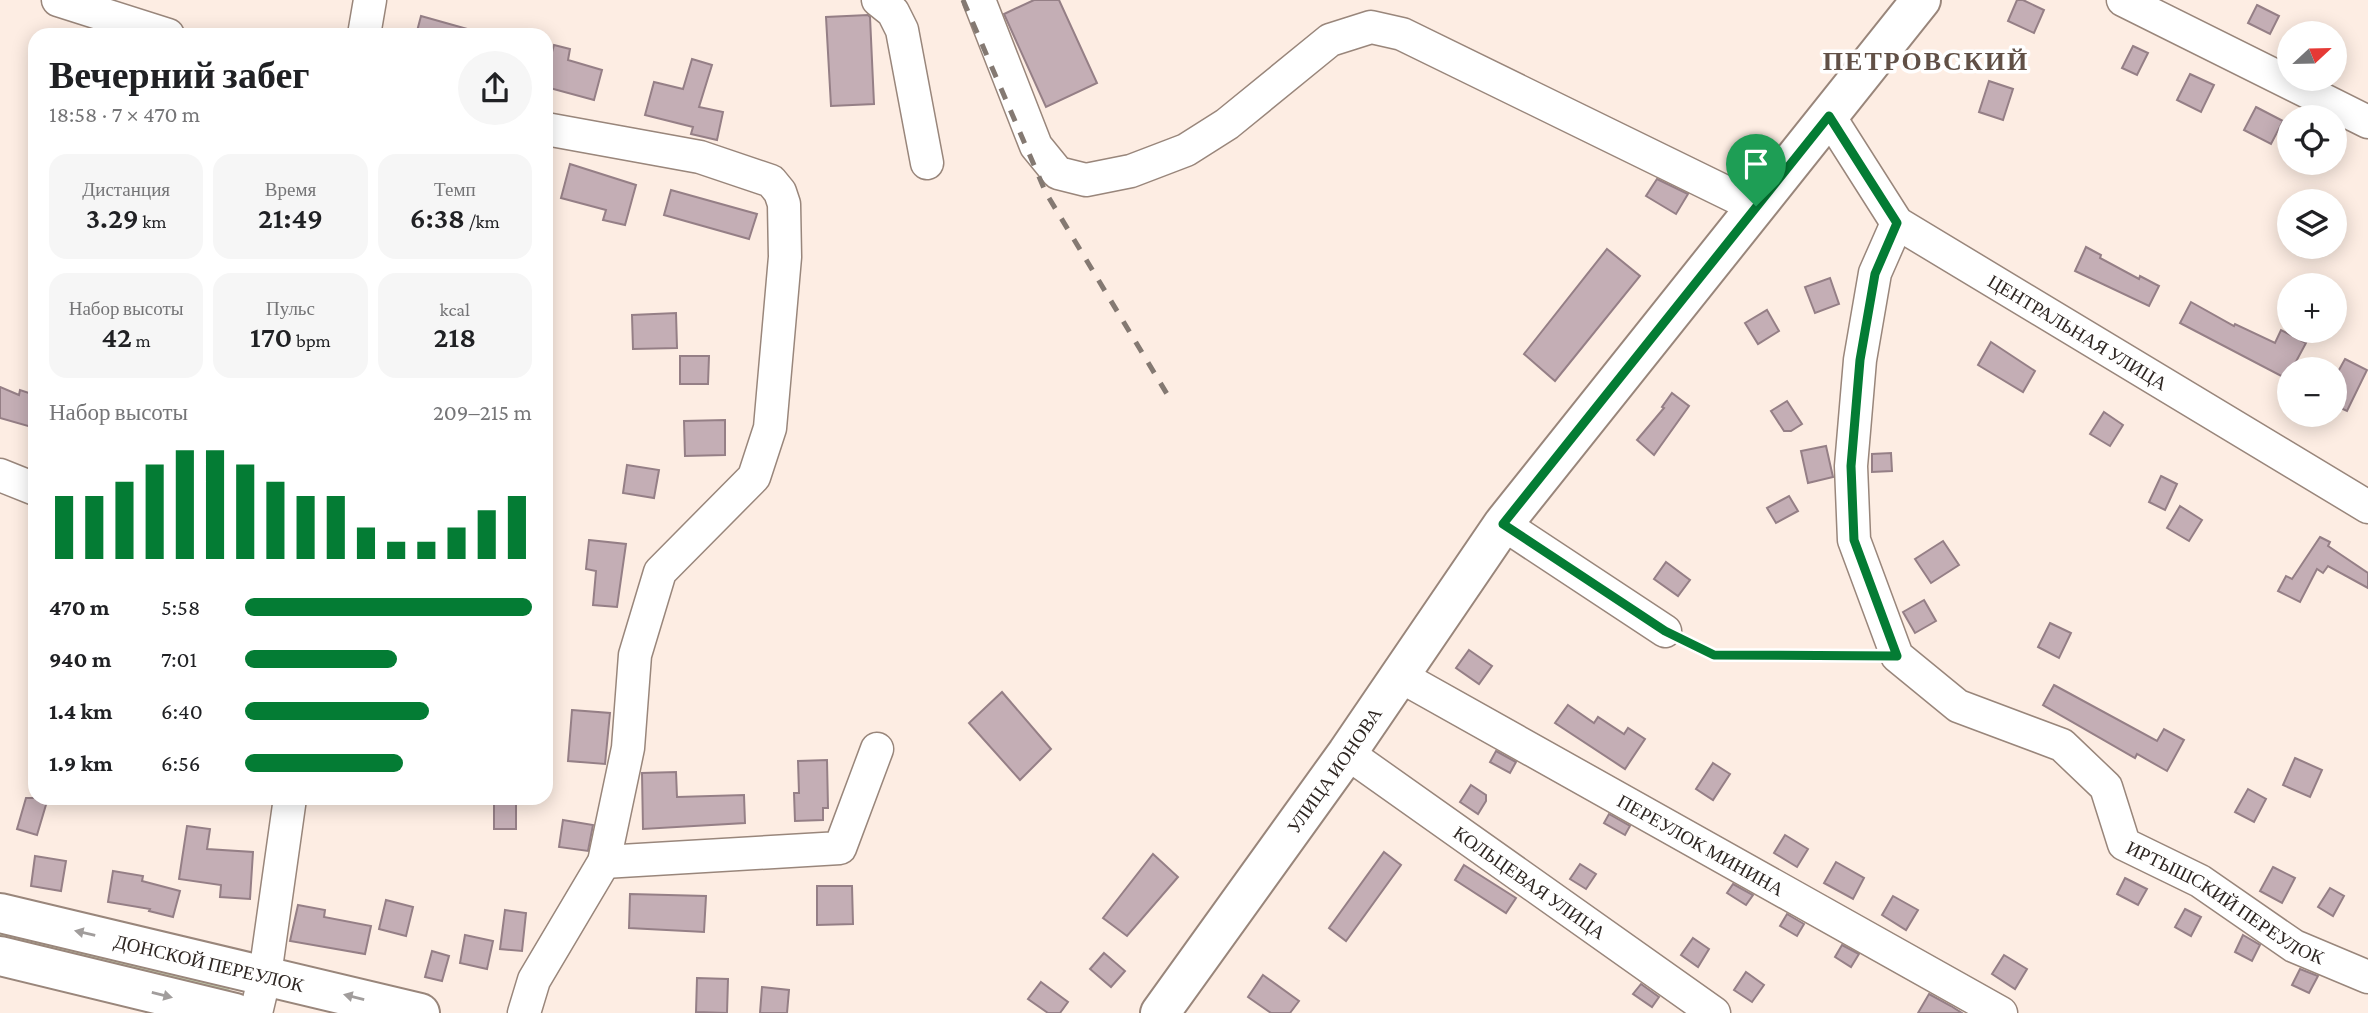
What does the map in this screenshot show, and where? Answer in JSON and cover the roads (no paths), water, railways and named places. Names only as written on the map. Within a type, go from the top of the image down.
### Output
[{"type":"main road","name":"УЛИЦА ИОНОВА","points":[[1160,1013],[1348,753],[1503,524],[1921,0]]},
{"type":"main road","name":"ДОНСКОЙ ПЕРЕУЛОК","points":[[0,913],[421,1013]]},
{"type":"main road","points":[[0,956],[235,1013]]},
{"type":"street","points":[[58,0],[146,28]]},
{"type":"street","points":[[365,28],[370,0]]},
{"type":"street","points":[[878,0],[894,12],[902,30],[927,163]]},
{"type":"street","points":[[979,0],[1036,146],[1058,173],[1086,180],[1131,172],[1186,150],[1227,124],[1329,40],[1371,27],[1402,34],[1756,206]]},
{"type":"street","points":[[2123,0],[2368,122]]},
{"type":"street","name":"ЦЕНТРАЛЬНАЯ УЛИЦА","points":[[1829,116],[1897,223],[2368,508]]},
{"type":"street","points":[[524,1013],[534,980],[604,862],[628,748],[635,655],[660,572],[754,477],[770,428],[785,257],[784,204],[780,192],[771,181],[700,157],[553,130]]},
{"type":"street","name":"ИРТЫШСКИЙ ПЕРЕУЛОК","points":[[1897,223],[1875,274],[1860,360],[1851,466],[1854,540],[1897,656],[1958,706],[2062,745],[2106,787],[2124,845],[2200,881],[2294,946],[2368,976]]},
{"type":"street","points":[[0,475],[28,486]]},
{"type":"street","points":[[1503,524],[1665,631]]},
{"type":"street","name":"ПЕРЕУЛОК МИНИНА","points":[[1400,676],[2001,1013]]},
{"type":"street","points":[[604,862],[840,848],[877,749]]},
{"type":"street","name":"КОЛЬЦЕВАЯ УЛИЦА","points":[[1348,753],[1714,1013]]},
{"type":"street","points":[[256,1013],[265,975],[289,805]]},
{"type":"railway","points":[[963,0],[1046,193],[1170,399]]},
{"type":"district","name":"ПЕТРОВСКИЙ","points":[[1926,61]]}]
